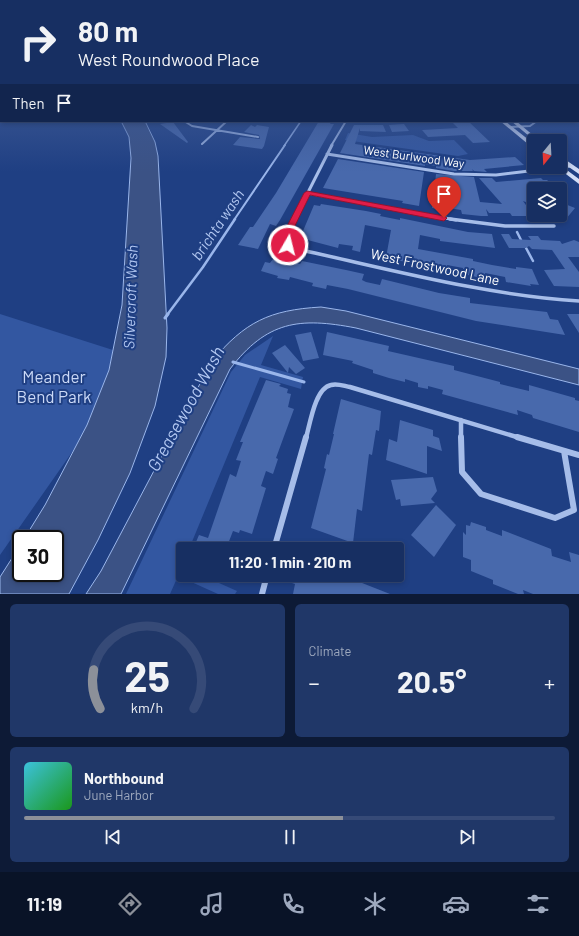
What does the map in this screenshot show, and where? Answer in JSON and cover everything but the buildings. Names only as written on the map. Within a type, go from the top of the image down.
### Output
[{"type":"main road","points":[[503,122],[527,141]]},
{"type":"main road","points":[[514,122],[529,134]]},
{"type":"main road","points":[[567,163],[579,172]]},
{"type":"main road","points":[[567,173],[579,182]]},
{"type":"street","points":[[186,122],[192,126],[258,137]]},
{"type":"street","points":[[202,144],[226,122]]},
{"type":"street","points":[[282,246],[288,245],[286,236],[327,154],[345,122]]},
{"type":"street","points":[[510,127],[534,125],[536,122]]},
{"type":"street","name":"West Burlwood Way","points":[[327,154],[454,174],[496,175],[527,171]]},
{"type":"street","name":"West Burlwood Way","points":[[567,166],[571,166]]},
{"type":"street","points":[[307,193],[459,221],[505,226],[554,226]]},
{"type":"street","name":"West Frostwood Lane","points":[[288,245],[301,250],[445,282],[532,298],[579,301]]},
{"type":"street","points":[[276,542],[317,398],[327,382],[350,387],[579,455]]},
{"type":"street","points":[[461,420],[462,472],[481,494],[555,518],[574,510],[564,451]]},
{"type":"street","points":[[262,594],[265,582]]},
{"type":"green space","points":[[348,133],[372,137],[413,135],[429,141],[454,140],[468,154],[458,156],[345,140]]},
{"type":"green space","name":"Meander Bend Park","points":[[0,314],[138,358],[18,530],[12,530],[12,538],[0,555]]},
{"type":"green space","points":[[273,336],[261,365],[303,377],[301,389],[260,377],[192,542],[176,542],[176,580],[170,594],[126,594],[231,372],[245,355]]},
{"type":"green space","points":[[191,582],[217,582],[237,591],[235,594],[218,594]]},
{"type":"water","name":"Silvercroft Wash","points":[[122,122],[145,122],[155,142],[158,156],[167,328],[166,357],[155,406],[130,473],[98,540],[69,594],[0,594],[0,577],[12,558],[12,582],[64,582],[64,530],[30,530],[45,505],[87,425],[109,370],[122,305],[131,158],[129,137]]},
{"type":"water","points":[[321,307],[346,311],[579,369],[579,385],[356,328],[317,323],[301,323],[286,326],[271,332],[257,341],[230,369],[121,594],[86,594],[101,571],[212,361],[236,337],[259,320],[287,311]]},
{"type":"waterway","name":"brichta wash","points":[[284,146],[300,122]]},
{"type":"waterway","name":"brichta wash","points":[[234,220],[285,145]]},
{"type":"waterway","name":"brichta wash","points":[[167,315],[203,267],[235,219]]},
{"type":"waterway","points":[[517,232],[522,242]]},
{"type":"waterway","points":[[525,246],[533,261]]},
{"type":"waterway","name":"brichta wash","points":[[165,318],[168,314]]},
{"type":"waterway","name":"Greasewood Wash","points":[[233,362],[304,382]]},
{"type":"route","points":[[288,245],[286,243],[286,236],[307,193],[444,218]]}]
